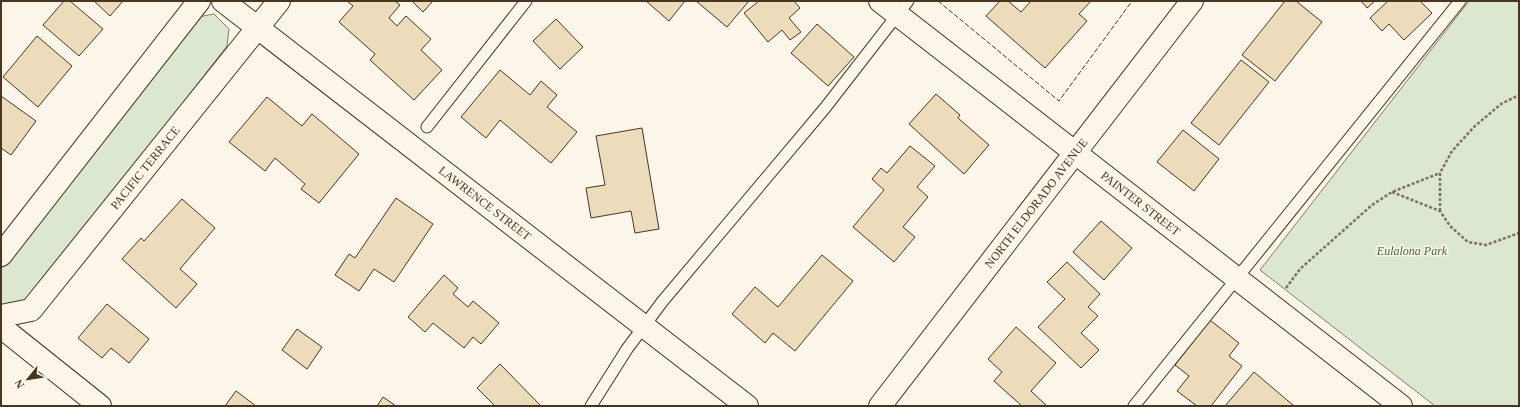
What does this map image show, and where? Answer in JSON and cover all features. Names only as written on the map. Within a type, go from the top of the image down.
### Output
[{"type":"street","points":[[1,255],[199,1]]},
{"type":"street","name":"LAWRENCE STREET","points":[[223,1],[747,406]]},
{"type":"street","name":"PACIFIC TERRACE","points":[[1,316],[31,310],[279,1]]},
{"type":"street","name":"PAINTER STREET","points":[[880,1],[902,8],[1075,152],[1401,406]]},
{"type":"street","name":"NORTH ELDORADO AVENUE","points":[[880,406],[1192,1]]},
{"type":"street","points":[[1,327],[100,406]]},
{"type":"lane","points":[[427,127],[526,1]]},
{"type":"lane","points":[[1134,406],[1460,1]]},
{"type":"lane","points":[[591,406],[644,326],[667,296],[825,108],[902,8]]},
{"type":"path","points":[[1519,95],[1501,104],[1475,126],[1452,151],[1440,173],[1440,211],[1450,226],[1468,242],[1486,245],[1519,234]]},
{"type":"path","points":[[1274,307],[1300,268],[1372,205],[1392,192],[1440,173]]},
{"type":"path","points":[[1392,192],[1440,211]]},
{"type":"green space","name":"Eulalona Park","points":[[1469,1],[1519,1],[1519,406],[1435,406],[1260,270]]},
{"type":"green space","points":[[214,14],[229,29],[227,46],[24,307],[8,310],[1,303],[1,269],[198,17]]},
{"type":"building","points":[[64,1],[70,1],[103,29],[79,56],[43,25]]},
{"type":"building","points":[[94,1],[123,1],[110,16]]},
{"type":"building","points":[[347,1],[395,1],[400,5],[389,18],[397,26],[406,16],[431,39],[421,50],[442,70],[414,100],[370,60],[375,54],[339,22],[353,6]]},
{"type":"building","points":[[412,1],[433,1],[423,12]]},
{"type":"building","points":[[646,1],[685,1],[669,21]]},
{"type":"building","points":[[696,1],[749,1],[727,27]]},
{"type":"building","points":[[759,1],[794,1],[800,8],[789,18],[801,32],[790,40],[782,30],[768,42],[744,13]]},
{"type":"building","points":[[1000,1],[1008,1],[1021,12],[1031,1],[1091,1],[1079,14],[1087,21],[1045,68],[986,16]]},
{"type":"building","points":[[1285,1],[1296,1],[1322,22],[1275,81],[1242,55]]},
{"type":"building","points":[[1361,1],[1375,1],[1367,8]]},
{"type":"building","points":[[1388,1],[1420,1],[1432,13],[1404,40],[1389,24],[1382,31],[1370,18]]},
{"type":"building","points":[[556,19],[583,47],[560,69],[533,41]]},
{"type":"building","points":[[817,24],[854,57],[828,86],[791,53]]},
{"type":"building","points":[[37,36],[72,66],[38,107],[3,77]]},
{"type":"building","points":[[1241,60],[1269,82],[1219,145],[1191,123]]},
{"type":"building","points":[[500,70],[530,95],[541,81],[557,95],[547,107],[577,132],[551,163],[500,120],[486,138],[461,117]]},
{"type":"building","points":[[936,94],[960,115],[958,118],[989,145],[964,174],[909,124]]},
{"type":"building","points":[[1,96],[36,121],[11,155],[1,148]]},
{"type":"building","points":[[267,97],[302,126],[312,114],[359,154],[319,203],[301,189],[305,184],[275,158],[265,171],[229,142]]},
{"type":"building","points":[[642,128],[659,229],[635,233],[631,211],[591,218],[586,188],[605,185],[596,136]]},
{"type":"building","points":[[1183,130],[1219,159],[1194,191],[1157,162]]},
{"type":"building","points":[[910,146],[935,166],[917,187],[928,197],[903,227],[915,237],[894,262],[853,227],[884,190],[872,179],[881,168],[887,173]]},
{"type":"building","points":[[396,198],[433,224],[394,282],[374,269],[359,291],[335,275],[349,254],[355,258]]},
{"type":"building","points":[[182,199],[215,228],[180,269],[197,284],[176,308],[122,259],[141,238],[144,241]]},
{"type":"building","points":[[1101,221],[1132,248],[1104,280],[1073,252]]},
{"type":"building","points":[[822,255],[853,281],[795,351],[773,333],[765,343],[732,314],[755,287],[778,307]]},
{"type":"building","points":[[1067,262],[1100,294],[1088,307],[1098,316],[1081,333],[1099,350],[1081,368],[1038,327],[1065,299],[1047,282]]},
{"type":"building","points":[[444,275],[458,288],[453,294],[468,307],[473,301],[499,323],[481,344],[473,337],[464,348],[433,323],[425,332],[408,317]]},
{"type":"building","points":[[107,304],[149,339],[129,363],[111,348],[102,358],[78,338]]},
{"type":"building","points":[[1210,320],[1239,343],[1229,356],[1242,366],[1211,406],[1197,406],[1177,391],[1189,376],[1175,365]]},
{"type":"building","points":[[1016,327],[1056,363],[1031,391],[1047,406],[1022,406],[994,381],[1002,372],[988,359]]},
{"type":"building","points":[[297,329],[322,347],[307,369],[282,350]]},
{"type":"building","points":[[500,364],[541,406],[495,406],[477,388]]},
{"type":"building","points":[[1254,372],[1294,406],[1225,406]]},
{"type":"building","points":[[236,391],[256,406],[225,406]]},
{"type":"building","points":[[383,397],[396,406],[377,406]]},
{"type":"fence","points":[[938,1],[1059,101],[1132,1]]}]
